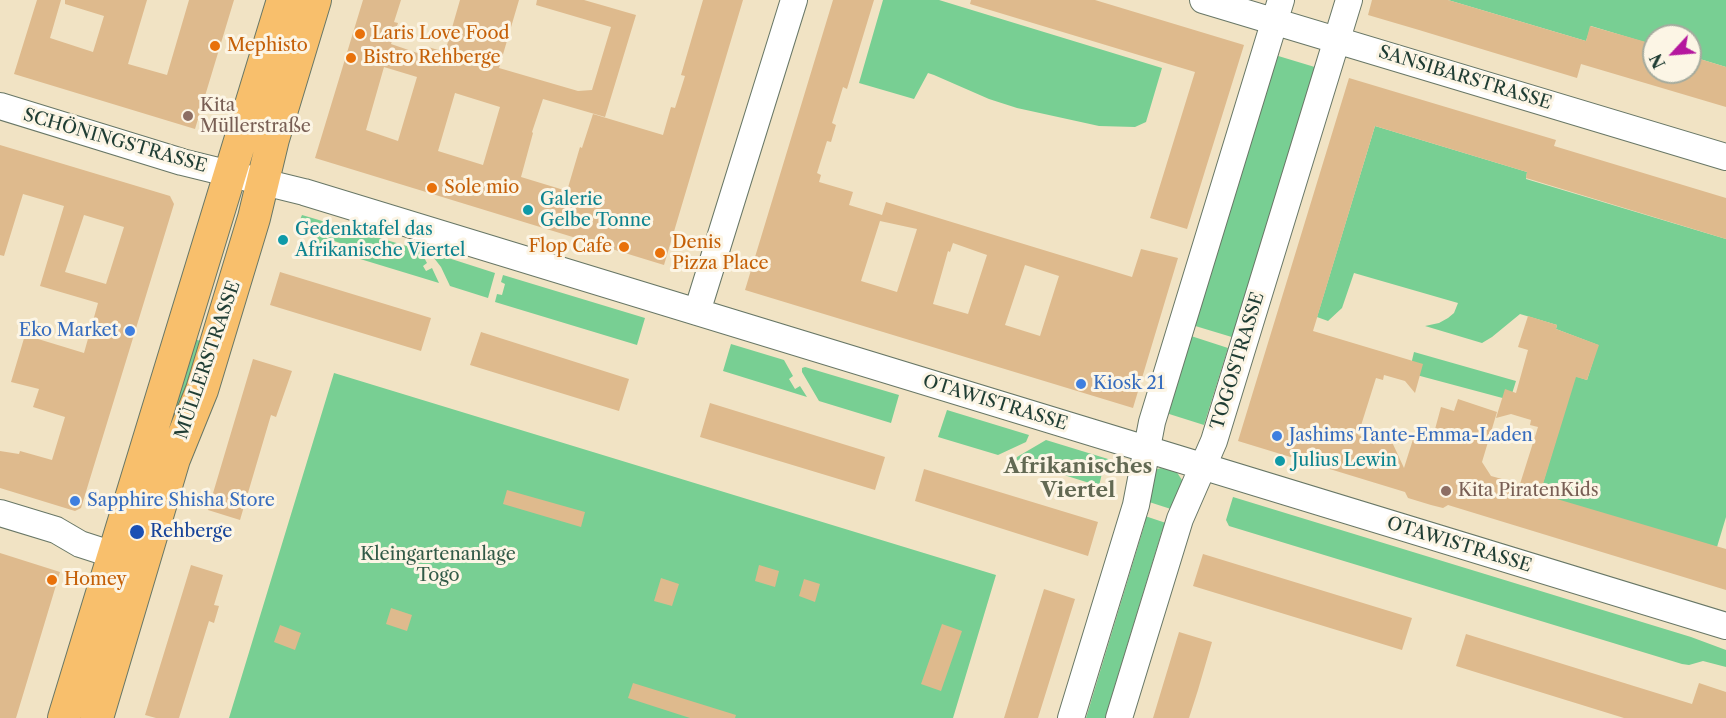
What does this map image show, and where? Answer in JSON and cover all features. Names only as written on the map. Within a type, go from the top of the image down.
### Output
[{"type":"main road","name":"MÜLLERSTRASSE","points":[[64,718],[283,0]]},
{"type":"main road","name":"MÜLLERSTRASSE","points":[[97,718],[174,459],[202,390],[254,218],[273,139],[315,0]]},
{"type":"street","points":[[697,312],[794,0]]},
{"type":"street","name":"SANSIBARSTRASSE","points":[[1203,0],[1277,11],[1337,39],[1726,157]]},
{"type":"street","name":"TOGOSTRASSE","points":[[1119,718],[1180,519],[1217,430],[1349,0]]},
{"type":"street","points":[[1071,718],[1136,505],[1152,422],[1277,11]]},
{"type":"street","name":"SCHÖNINGSTRASSE","points":[[0,106],[182,162],[262,182]]},
{"type":"street","name":"OTAWISTRASSE","points":[[262,182],[316,195],[1726,626]]},
{"type":"street","points":[[0,513],[56,530],[80,544],[114,555]]},
{"type":"green space","points":[[883,0],[939,0],[1162,68],[1146,122],[1135,127],[1099,126],[1017,108],[989,99],[928,73],[914,99],[859,83]]},
{"type":"green space","points":[[1448,0],[1726,0],[1726,67],[1702,60],[1702,24],[1642,24],[1642,41],[1591,26],[1586,41]]},
{"type":"green space","points":[[1275,55],[1318,68],[1235,338],[1192,325]]},
{"type":"green space","points":[[1375,126],[1527,172],[1526,179],[1726,239],[1726,517],[1717,547],[1539,496],[1575,376],[1587,380],[1598,345],[1556,329],[1557,325],[1520,314],[1482,343],[1425,326],[1448,318],[1454,313],[1458,303],[1354,273],[1342,308],[1328,321],[1317,317]]},
{"type":"green space","points":[[302,215],[420,250],[427,263],[423,266],[426,271],[432,268],[439,283],[347,255],[349,246],[328,239],[325,247],[311,243],[316,227],[299,222]]},
{"type":"green space","points":[[439,255],[495,273],[488,298],[450,286],[434,258]]},
{"type":"green space","points":[[503,275],[645,318],[637,345],[495,302],[497,294],[502,295],[505,284],[501,282]]},
{"type":"green space","points":[[1191,336],[1228,348],[1204,425],[1166,413]]},
{"type":"green space","points":[[191,338],[207,343],[146,520]]},
{"type":"green space","points":[[731,344],[784,360],[793,376],[789,379],[795,389],[800,386],[807,397],[723,371]]},
{"type":"green space","points":[[1414,352],[1516,381],[1510,400],[1409,373]]},
{"type":"green space","points":[[802,368],[899,395],[891,423],[819,401],[802,372]]},
{"type":"green space","name":"Kleingartenanlage Togo","points":[[334,373],[996,575],[953,718],[229,718]]},
{"type":"green space","points":[[947,410],[1029,435],[1026,442],[998,455],[938,437]]},
{"type":"green space","points":[[1046,440],[1108,459],[1110,461],[1107,470],[1103,469],[1099,486],[1016,460],[1017,457]]},
{"type":"green space","points":[[1161,468],[1176,471],[1184,483],[1177,511],[1143,500],[1154,470]]},
{"type":"green space","points":[[1233,497],[1691,637],[1726,650],[1726,667],[1703,661],[1689,665],[1682,664],[1229,526],[1226,520]]},
{"type":"green space","points":[[1139,514],[1172,525],[1170,530],[1162,531],[1105,718],[1086,718],[1145,523],[1138,518]]},
{"type":"building","points":[[37,0],[61,0],[50,38],[93,52],[104,16],[65,4],[65,0],[147,0],[128,64],[167,75],[189,0],[234,0],[195,129],[14,74]]},
{"type":"building","points":[[363,0],[401,0],[394,22],[398,23],[391,44],[426,56],[428,47],[445,52],[460,0],[519,0],[499,68],[578,91],[592,90],[611,27],[536,5],[537,0],[584,0],[636,15],[605,117],[543,99],[521,177],[567,191],[593,114],[663,135],[671,107],[675,108],[685,76],[681,75],[703,0],[743,0],[664,265],[315,158]],"holes":[[[384,67],[417,77],[398,141],[366,130]],[[455,93],[500,107],[483,165],[438,151]]]},
{"type":"building","points":[[833,0],[874,0],[847,89],[843,87],[832,123],[836,125],[831,142],[827,141],[817,173],[821,175],[819,182],[853,192],[849,205],[882,215],[886,202],[1132,277],[1141,249],[1178,258],[1133,408],[745,290]],"holes":[[[880,221],[917,229],[897,292],[861,281]],[[953,243],[987,255],[968,314],[933,304],[948,251],[950,252]],[[1025,265],[1059,276],[1040,336],[1005,325]]]},
{"type":"building","points":[[971,0],[1095,0],[1244,45],[1187,229],[1150,218],[1195,72],[970,4]]},
{"type":"building","points":[[1372,0],[1448,0],[1586,41],[1590,26],[1642,41],[1642,82],[1581,64],[1577,78],[1368,15]]},
{"type":"building","points":[[1702,60],[1726,67],[1726,107],[1648,84],[1702,84]]},
{"type":"building","points":[[1349,78],[1556,140],[1554,146],[1726,198],[1726,239],[1526,178],[1527,172],[1375,126],[1313,331],[1423,364],[1415,393],[1405,381],[1384,375],[1383,380],[1376,378],[1358,435],[1386,444],[1392,442],[1404,468],[1415,433],[1421,429],[1434,433],[1441,407],[1454,411],[1458,399],[1497,412],[1482,462],[1491,476],[1520,484],[1538,427],[1530,425],[1531,420],[1511,414],[1496,418],[1505,389],[1516,393],[1528,350],[1518,347],[1528,316],[1557,325],[1556,329],[1599,345],[1587,380],[1576,377],[1540,494],[1726,549],[1726,590],[1448,505],[1443,508],[1408,498],[1405,492],[1238,441]]},
{"type":"building","points":[[0,145],[170,196],[174,204],[81,508],[75,511],[0,488],[0,451],[19,454],[20,451],[52,460],[65,417],[33,407],[39,389],[11,382],[25,335],[84,353],[98,303],[40,286],[64,206],[23,194],[4,256],[0,255]],"holes":[[[84,215],[124,227],[106,284],[65,272]]]},
{"type":"building","points":[[280,272],[431,318],[421,351],[270,305]]},
{"type":"building","points":[[481,332],[629,379],[619,411],[470,365]]},
{"type":"building","points":[[253,359],[292,371],[276,417],[271,415],[240,520],[208,510]]},
{"type":"building","points":[[710,403],[885,457],[875,490],[700,437]]},
{"type":"building","points":[[924,469],[1098,522],[1088,556],[915,501]]},
{"type":"building","points":[[507,490],[585,512],[581,527],[503,504]]},
{"type":"building","points":[[0,553],[60,572],[16,718],[0,718]]},
{"type":"building","points":[[1203,554],[1412,618],[1402,650],[1193,586]]},
{"type":"building","points":[[191,565],[223,575],[214,605],[219,606],[214,623],[209,621],[179,718],[156,718],[145,715]]},
{"type":"building","points":[[759,565],[779,571],[775,587],[755,581]]},
{"type":"building","points":[[661,578],[679,584],[672,606],[654,601]]},
{"type":"building","points":[[804,579],[820,584],[815,602],[799,596]]},
{"type":"building","points":[[1044,589],[1075,599],[1038,718],[1004,718]]},
{"type":"building","points":[[391,608],[412,615],[407,631],[386,624]]},
{"type":"building","points":[[942,624],[962,631],[941,691],[921,684]]},
{"type":"building","points":[[280,625],[301,633],[295,650],[274,642]]},
{"type":"building","points":[[1179,632],[1212,642],[1198,690],[1189,718],[1153,718]]},
{"type":"building","points":[[1466,634],[1692,704],[1699,683],[1726,692],[1726,718],[1624,718],[1456,666]]},
{"type":"building","points":[[633,683],[736,715],[735,718],[690,718],[628,698]]},
{"type":"place","name":"Laris Love Food","points":[[360,34]]},
{"type":"place","name":"Mephisto","points":[[215,46]]},
{"type":"place","name":"Bistro Rehberge","points":[[351,58]]},
{"type":"place","name":"Kita Müllerstraße","points":[[188,116]]},
{"type":"place","name":"Sole mio","points":[[432,188]]},
{"type":"place","name":"Galerie Gelbe Tonne","points":[[528,210]]},
{"type":"place","name":"Gedenktafel das Afrikanische Viertel","points":[[283,240]]},
{"type":"place","name":"Flop Cafe","points":[[624,247]]},
{"type":"place","name":"Denis Pizza Place","points":[[660,253]]},
{"type":"place","name":"Eko Market","points":[[130,331]]},
{"type":"place","name":"Kiosk 21","points":[[1081,384]]},
{"type":"place","name":"Jashims Tante-Emma-Laden","points":[[1277,436]]},
{"type":"place","name":"Julius Lewin","points":[[1280,461]]},
{"type":"place","name":"Kita PiratenKids","points":[[1446,491]]},
{"type":"place","name":"Sapphire Shisha Store","points":[[75,501]]},
{"type":"place","name":"Rehberge","points":[[137,532]]},
{"type":"place","name":"Homey","points":[[52,580]]},
{"type":"district","name":"Afrikanisches Viertel","points":[[1078,479]]}]
